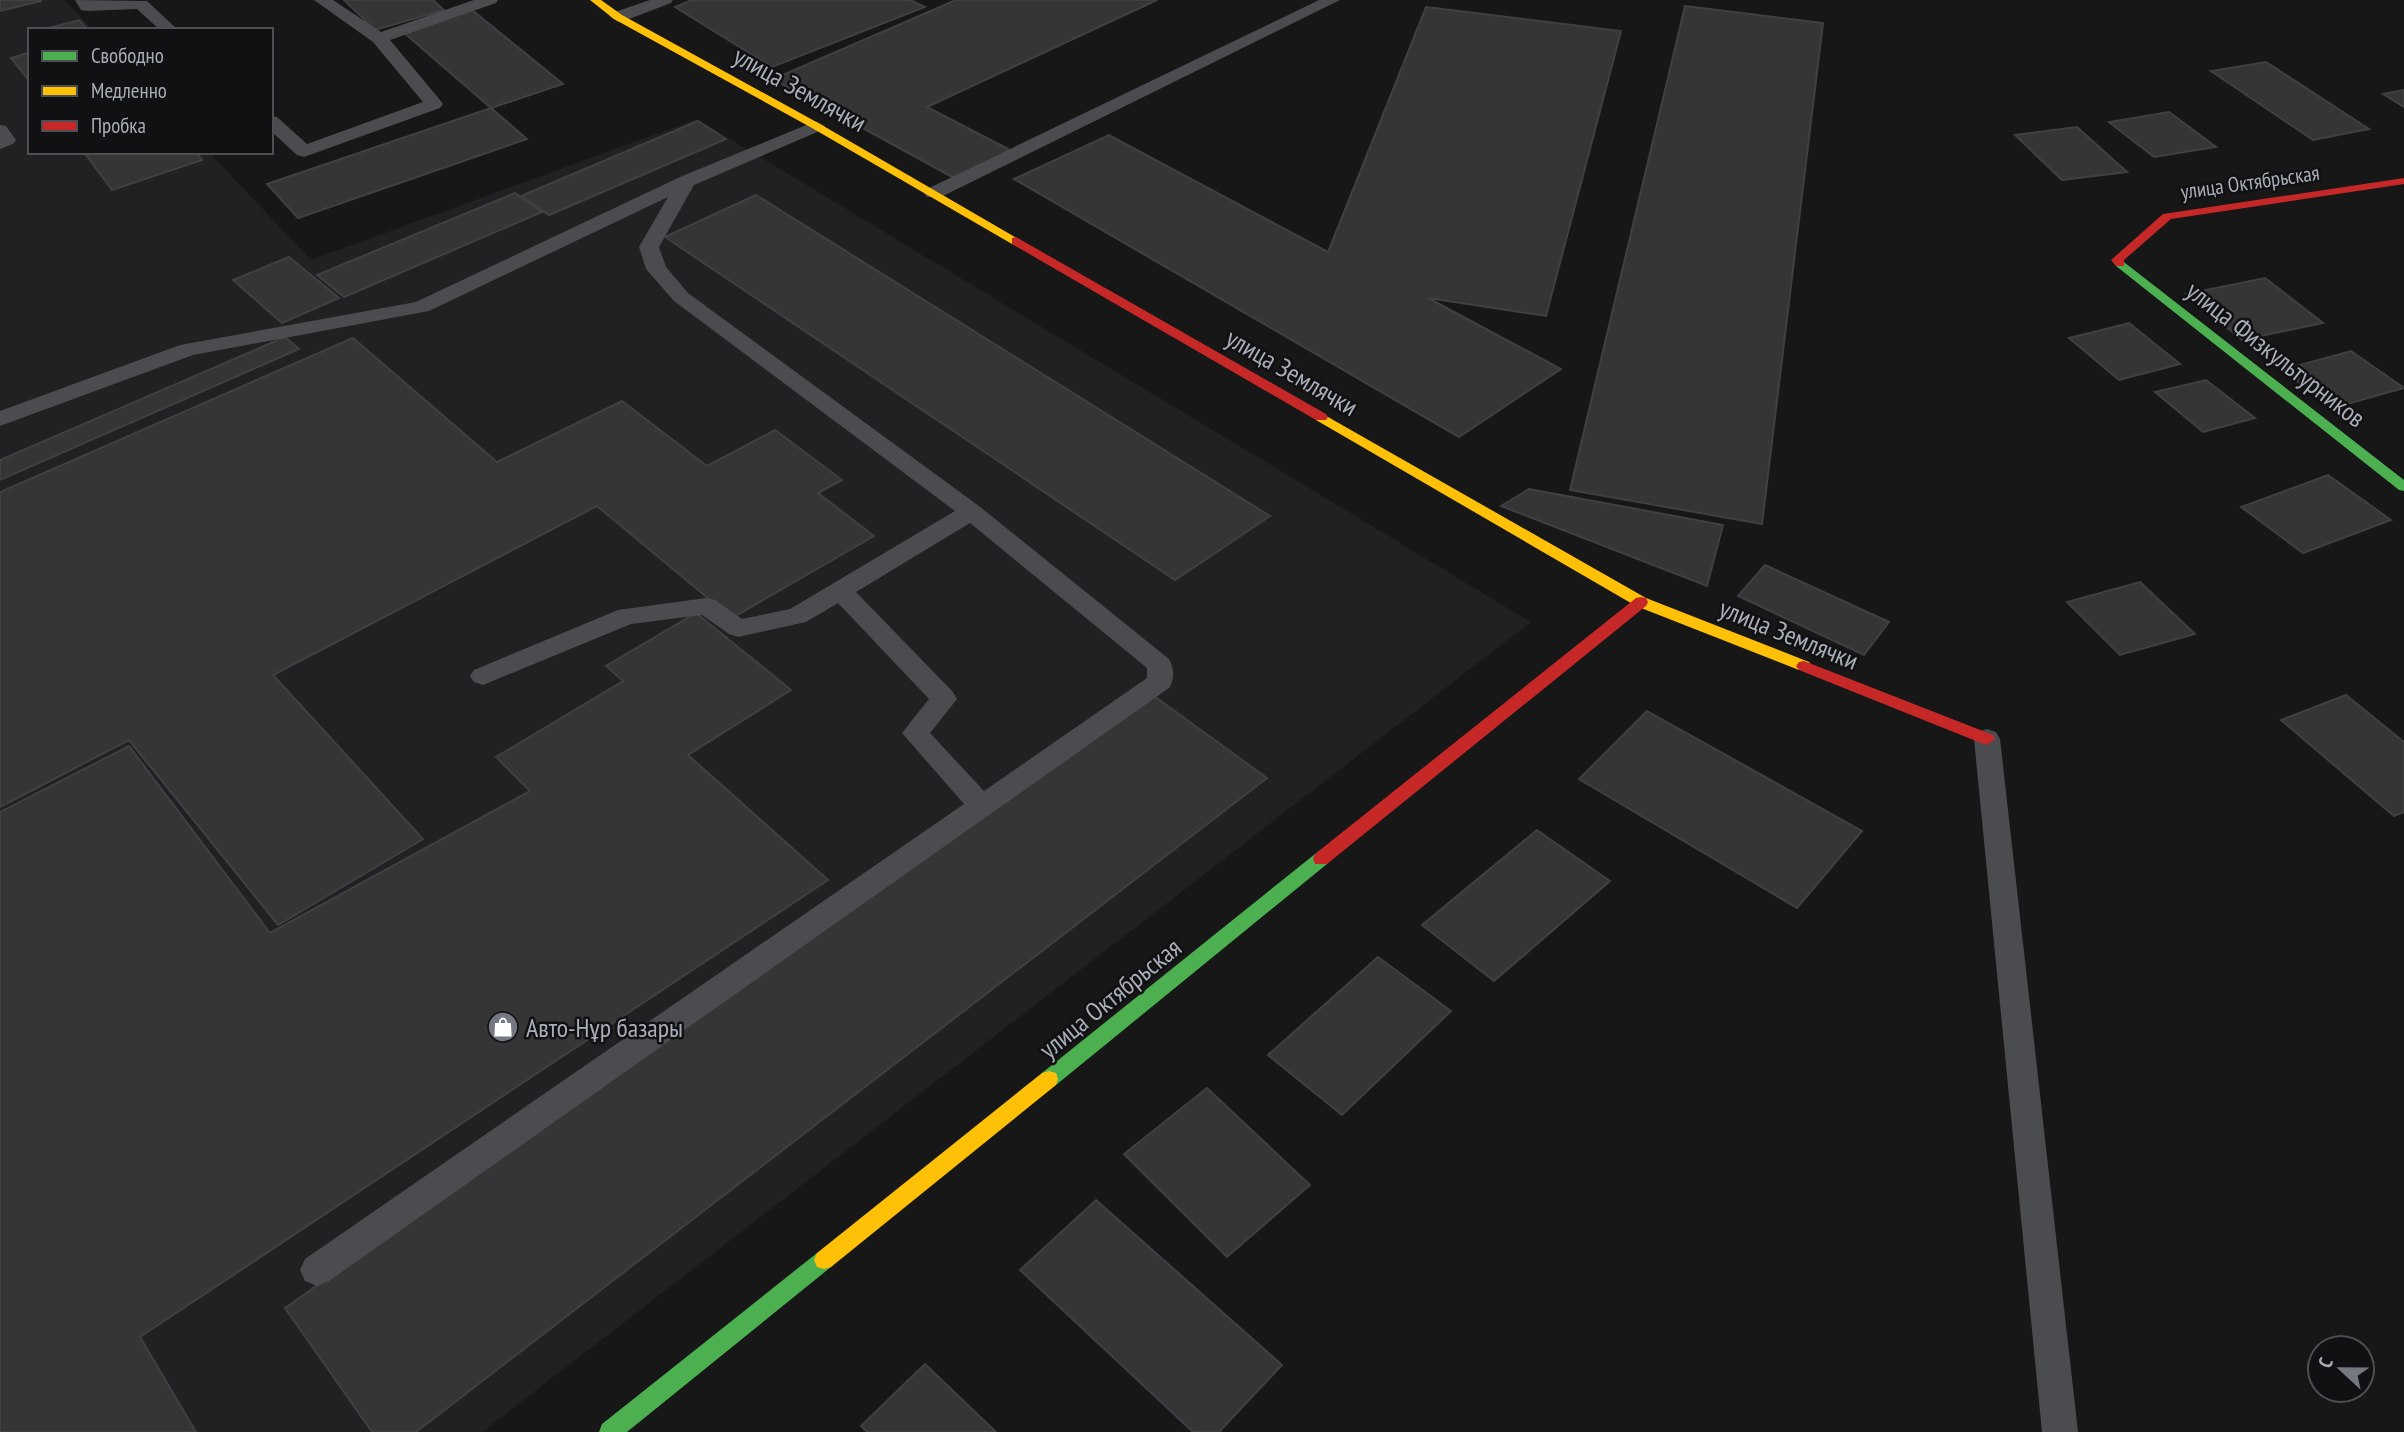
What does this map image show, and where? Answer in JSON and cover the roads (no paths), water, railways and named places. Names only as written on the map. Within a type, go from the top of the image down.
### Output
[{"type":"street","name":"улица Землячки","points":[[595,0],[618,17],[934,193],[1641,603],[1987,739]]},
{"type":"street","name":"улица Октябрьская","points":[[2117,260],[2167,216],[2404,181]]},
{"type":"street","name":"улица Физкультурников","points":[[2117,260],[2404,487]]},
{"type":"street","name":"улица Октябрьская","points":[[610,1432],[1641,603]]},
{"type":"lane","points":[[83,0],[87,6],[147,2],[168,28]]},
{"type":"lane","points":[[273,123],[304,150],[434,104],[379,38],[323,0]]},
{"type":"lane","points":[[379,38],[489,0]]},
{"type":"lane","points":[[618,17],[665,0]]},
{"type":"lane","points":[[934,193],[1332,0]]},
{"type":"lane","points":[[0,419],[188,351],[422,307],[687,181],[816,126]]},
{"type":"lane","points":[[0,130],[7,140],[0,144]]},
{"type":"lane","points":[[317,1270],[1160,682],[1160,665],[971,511],[681,297],[656,270],[649,247],[687,181]]},
{"type":"lane","points":[[483,677],[627,617],[706,606],[738,628],[797,615],[971,511]]},
{"type":"lane","points":[[841,591],[944,699],[915,733],[981,805]]},
{"type":"lane","points":[[1987,739],[2060,1432]]},
{"type":"place","name":"Авто-Нұр базары","points":[[503,1027]]}]
